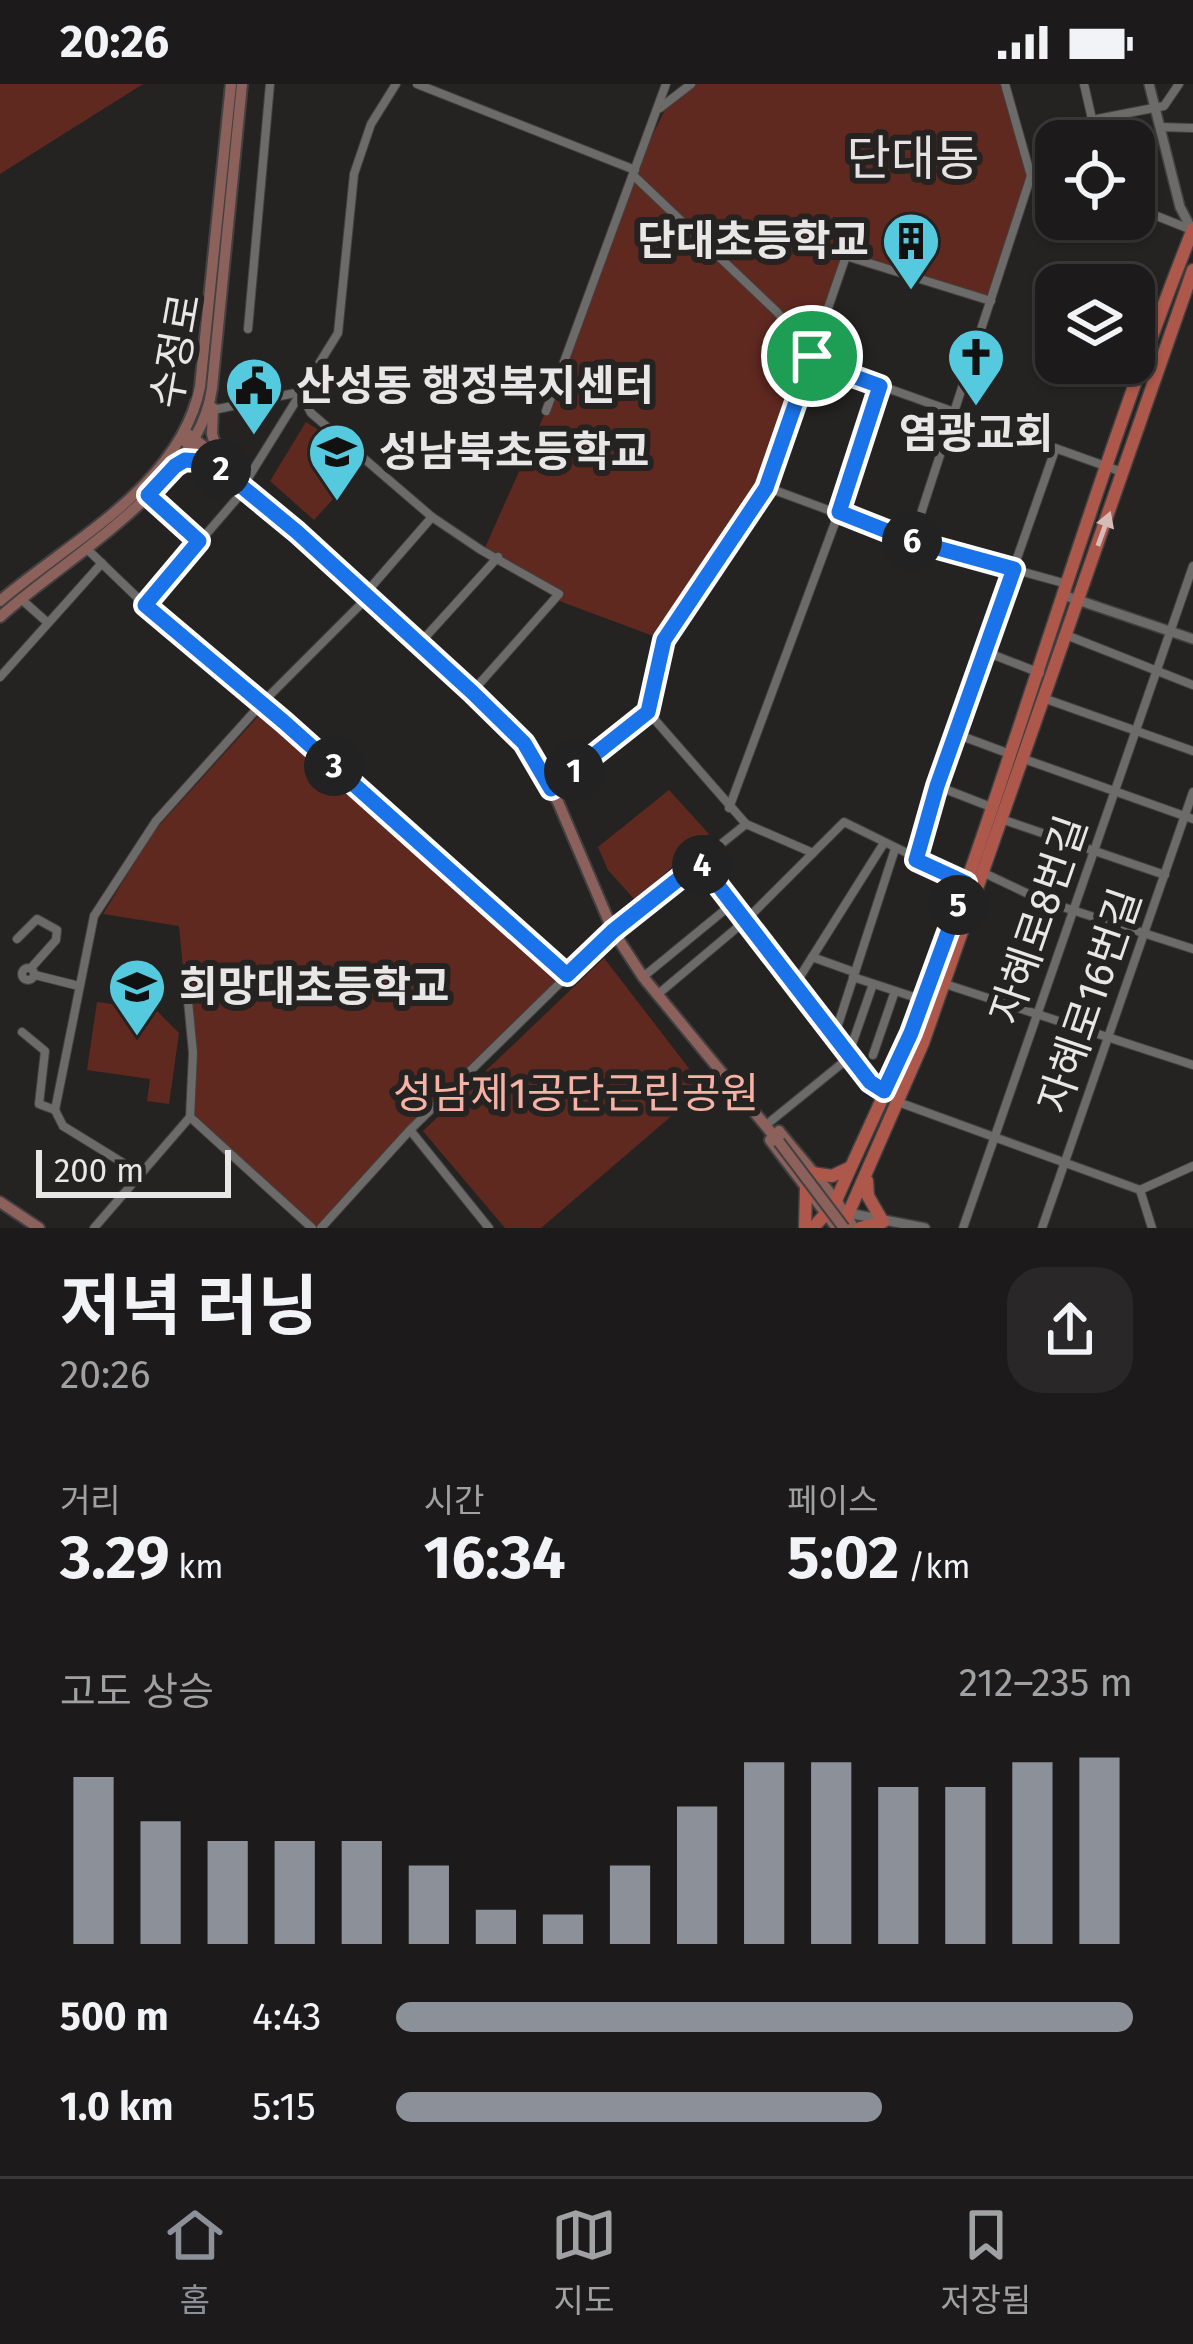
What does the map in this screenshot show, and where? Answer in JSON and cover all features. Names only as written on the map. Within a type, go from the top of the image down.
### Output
[{"type":"main road","name":"수정로","points":[[0,616],[148,495],[175,466],[200,387],[231,84]]},
{"type":"main road","name":"수정로","points":[[0,601],[146,482],[208,408],[242,84]]},
{"type":"main road","points":[[809,1228],[831,1209],[850,1167],[923,1000],[995,813],[1065,589],[1193,230]]},
{"type":"main road","points":[[1016,756],[1079,600],[1193,270]]},
{"type":"main road","points":[[212,381],[216,460]]},
{"type":"main road","points":[[187,437],[420,643],[524,743],[551,789],[613,931],[657,995],[740,1092],[841,1228]]},
{"type":"main road","points":[[175,466],[185,460],[216,460]]},
{"type":"main road","points":[[841,1228],[898,1102],[943,983],[982,872],[995,813]]},
{"type":"main road","points":[[740,1092],[753,1097],[812,1173],[841,1228]]},
{"type":"main road","points":[[740,1092],[745,1106],[806,1188],[831,1209],[848,1213],[857,1228],[884,1222],[868,1196],[868,1171]]},
{"type":"main road","points":[[812,1173],[832,1176],[850,1167]]},
{"type":"main road","points":[[806,1188],[809,1228]]},
{"type":"main road","points":[[0,1202],[39,1228]]},
{"type":"street","points":[[145,605],[245,486],[338,333],[354,174],[370,124],[396,84]]},
{"type":"street","points":[[417,84],[634,172],[777,312],[817,363],[1124,472]]},
{"type":"street","points":[[546,411],[666,84]]},
{"type":"street","points":[[658,108],[691,84]]},
{"type":"street","points":[[912,541],[1031,176],[1005,84]]},
{"type":"street","points":[[1084,84],[1092,120],[1164,106],[1179,84]]},
{"type":"street","points":[[1149,84],[1180,207],[1193,230]]},
{"type":"street","points":[[248,329],[270,85]]},
{"type":"street","points":[[1160,127],[1193,128]]},
{"type":"street","points":[[1031,176],[1035,177]]},
{"type":"street","points":[[1155,215],[1193,230]]},
{"type":"street","points":[[551,789],[648,712],[664,640],[766,488],[846,256],[991,301]]},
{"type":"street","points":[[729,808],[839,512],[880,386]]},
{"type":"street","points":[[213,410],[300,392]]},
{"type":"street","points":[[300,392],[311,413],[432,517],[560,594],[472,692]]},
{"type":"street","points":[[916,860],[937,786],[1055,450]]},
{"type":"street","points":[[766,488],[912,541],[1014,569],[1065,589],[1079,600],[1193,639]]},
{"type":"street","points":[[148,495],[199,541]]},
{"type":"street","points":[[141,1174],[62,1126],[55,1110],[94,916],[156,821],[366,596],[432,517]]},
{"type":"street","points":[[85,547],[567,975]]},
{"type":"street","points":[[420,643],[498,557]]},
{"type":"street","points":[[0,676],[102,563]]},
{"type":"street","name":"자혜로8번길","points":[[963,1228],[1193,566]]},
{"type":"street","points":[[21,599],[48,623]]},
{"type":"street","points":[[1065,634],[1193,685]]},
{"type":"street","points":[[986,652],[1040,673]]},
{"type":"street","points":[[1043,698],[1193,751]]},
{"type":"street","points":[[648,712],[746,824],[813,853]]},
{"type":"street","points":[[956,734],[1189,818]]},
{"type":"street","points":[[937,786],[995,813],[1165,875]]},
{"type":"street","name":"자혜로16번길","points":[[1042,1228],[1189,818],[1193,792]]},
{"type":"street","points":[[657,995],[745,922],[844,822],[966,883]]},
{"type":"street","points":[[321,1228],[410,1130],[613,931],[746,824]]},
{"type":"street","points":[[794,986],[884,843]]},
{"type":"street","points":[[835,1034],[896,849]]},
{"type":"street","points":[[700,862],[870,1082],[884,1091]]},
{"type":"street","points":[[982,872],[1041,901],[1193,949]]},
{"type":"street","points":[[643,976],[732,904]]},
{"type":"street","points":[[17,939],[42,919],[58,932],[33,971],[79,986]]},
{"type":"street","points":[[812,957],[923,1000]]},
{"type":"street","points":[[943,983],[1193,1065]]},
{"type":"street","points":[[772,1121],[850,1055],[873,984]]},
{"type":"street","points":[[873,1055],[895,991]]},
{"type":"street","points":[[94,1228],[190,1117],[193,1053],[188,1001]]},
{"type":"street","points":[[22,1032],[45,1051],[39,1104],[55,1110]]},
{"type":"street","points":[[898,1102],[1140,1190],[1193,1166]]},
{"type":"street","points":[[190,1117],[312,1228]]},
{"type":"street","points":[[410,1130],[490,1228]]},
{"type":"street","points":[[1140,1190],[1152,1228]]},
{"type":"street","points":[[848,1213],[926,1228]]},
{"type":"green space","points":[[0,84],[143,84],[0,174]]},
{"type":"green space","points":[[691,84],[1005,84],[1031,176],[987,297],[844,253],[811,356],[760,483],[664,640],[562,602],[484,550],[546,411],[635,170],[670,100],[680,99]]},
{"type":"green space","points":[[306,422],[343,446],[340,458],[353,477],[314,520],[270,481]]},
{"type":"green space","points":[[263,711],[564,975],[319,1228],[193,1118],[179,926],[103,914],[154,831]]},
{"type":"green space","points":[[669,790],[709,834],[635,900],[608,870],[598,847]]},
{"type":"green space","name":"성남제1공단근린공원","points":[[604,958],[704,1088],[541,1228],[505,1228],[423,1131]]},
{"type":"green space","points":[[97,1002],[156,1010],[179,1033],[169,1104],[147,1101],[150,1079],[87,1070]]},
{"type":"place","name":"단대초등학교","points":[[911,292]]},
{"type":"place","name":"염광교회","points":[[976,408]]},
{"type":"place","name":"산성동 행정복지센터","points":[[254,437]]},
{"type":"place","name":"성남북초등학교","points":[[337,503]]},
{"type":"place","name":"희망대초등학교","points":[[137,1038]]},
{"type":"district","name":"단대동","points":[[913,159]]},
{"type":"route","points":[[812,356],[817,363],[880,386],[839,512],[912,541],[1014,569],[937,786],[916,860],[966,883],[911,1033],[884,1091],[870,1082],[700,862],[613,931],[567,975],[284,722],[145,605],[199,541],[148,495],[185,460],[212,462],[297,532],[472,692],[524,743],[551,789],[648,712],[664,640],[766,488],[812,356]]}]
